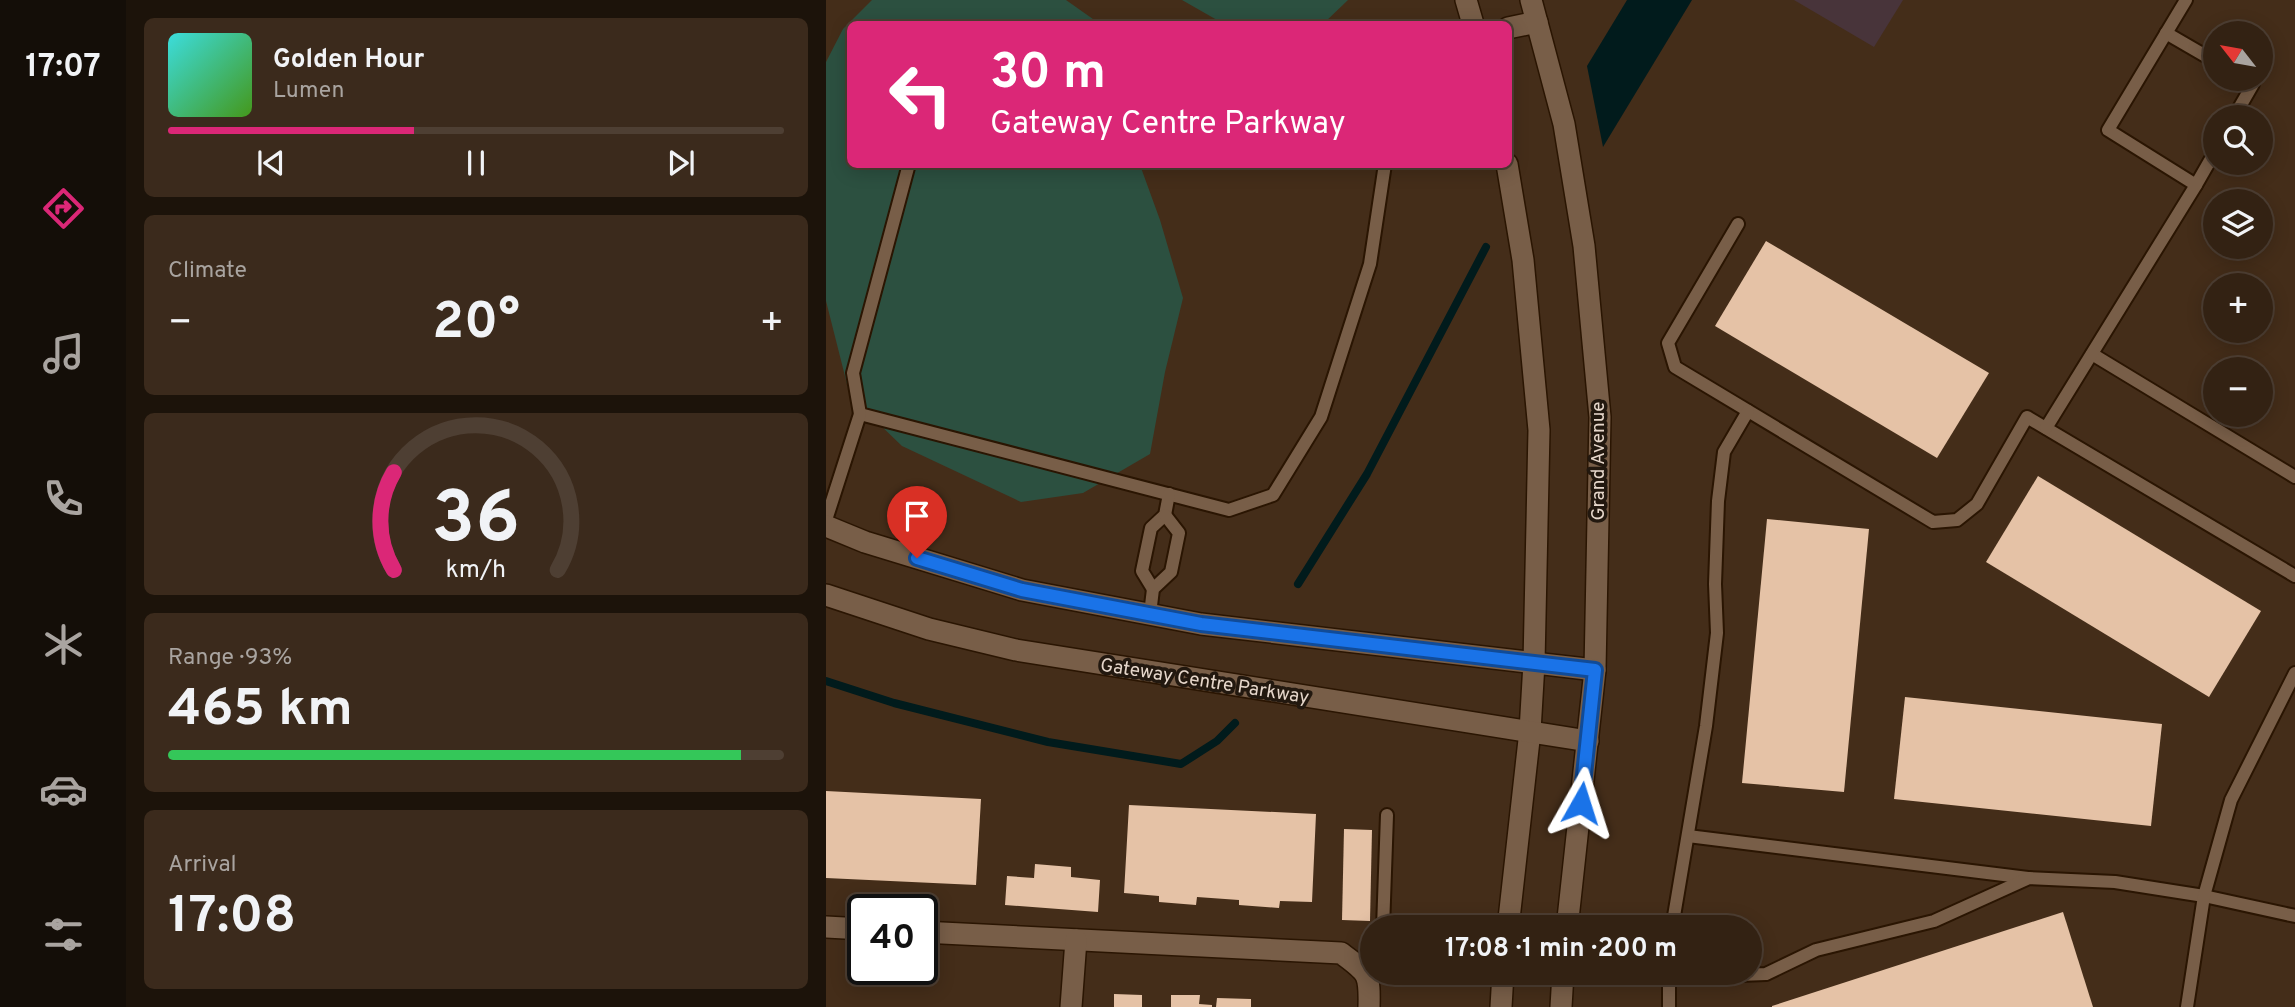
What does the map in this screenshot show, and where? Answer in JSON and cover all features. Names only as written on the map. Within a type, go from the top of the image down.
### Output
[{"type":"street","points":[[1466,0],[1472,21]]},
{"type":"street","name":"Grand Avenue","points":[[1531,0],[1564,124],[1581,233],[1600,416],[1595,670],[1568,915]]},
{"type":"street","points":[[1512,27],[1537,22]]},
{"type":"street","points":[[1508,168],[1523,260],[1539,430],[1530,732],[1509,915]]},
{"type":"street","points":[[826,523],[865,542],[1022,590],[1201,624],[1595,670]]},
{"type":"street","name":"Gateway Centre Parkway","points":[[826,596],[929,629],[1016,650],[1588,741]]},
{"type":"street","points":[[826,927],[847,928]]},
{"type":"street","points":[[938,933],[1340,953],[1360,968]]},
{"type":"street","points":[[1071,1007],[1076,940]]},
{"type":"street","points":[[1369,1007],[1370,985]]},
{"type":"street","points":[[1501,1007],[1502,985]]},
{"type":"street","points":[[1560,1007],[1562,985]]},
{"type":"lane","points":[[2186,0],[2108,130],[2196,185]]},
{"type":"lane","points":[[2166,33],[2203,54]]},
{"type":"lane","points":[[826,523],[860,414],[853,373],[908,168]]},
{"type":"lane","points":[[860,414],[1230,510],[1273,495],[1321,417],[1370,264],[1384,168]]},
{"type":"lane","points":[[2046,428],[2203,173]]},
{"type":"lane","points":[[1738,224],[1668,343],[1675,367],[1933,522],[1958,520],[1977,504],[2027,417],[2295,576]]},
{"type":"lane","points":[[2092,354],[2295,477]]},
{"type":"lane","points":[[1674,915],[1706,726],[1717,633],[1715,584],[1718,501],[1724,452],[1748,411]]},
{"type":"lane","points":[[1150,614],[1153,589],[1142,571],[1151,528],[1165,515],[1169,494]]},
{"type":"lane","points":[[1153,589],[1171,572],[1179,533],[1165,515]]},
{"type":"lane","points":[[2187,1007],[2204,896],[2231,800],[2295,673]]},
{"type":"lane","points":[[1383,915],[1387,815]]},
{"type":"lane","points":[[1688,836],[2029,878],[2115,882],[2204,896],[2295,916]]},
{"type":"lane","points":[[1762,974],[1816,950],[1934,921],[2029,878]]},
{"type":"lane","points":[[1669,985],[1669,1007]]},
{"type":"shaded area","points":[[1794,0],[1903,0],[1874,47]]},
{"type":"green space","points":[[872,0],[1066,0],[1096,21],[851,21]]},
{"type":"green space","points":[[1182,0],[1348,0],[1326,21],[1219,21]]},
{"type":"green space","points":[[847,25],[847,168],[1141,168],[1183,298],[1165,372],[1150,454],[1083,493],[1021,502],[902,446],[850,396],[826,301],[826,62]]},
{"type":"water","points":[[1627,0],[1692,0],[1603,147],[1587,66]]},
{"type":"building","points":[[1766,241],[1989,373],[1937,458],[1715,326]]},
{"type":"building","points":[[2038,476],[2261,611],[2209,697],[1986,562]]},
{"type":"building","points":[[1767,519],[1869,529],[1844,792],[1742,783]]},
{"type":"building","points":[[1905,697],[2162,724],[2151,826],[1894,799]]},
{"type":"building","points":[[826,791],[981,799],[976,885],[826,878]]},
{"type":"building","points":[[1129,805],[1316,814],[1312,902],[1280,901],[1279,908],[1239,905],[1239,900],[1197,897],[1196,905],[1159,902],[1159,896],[1124,893]]},
{"type":"building","points":[[1344,829],[1372,830],[1370,915],[1360,915],[1360,921],[1342,920]]},
{"type":"building","points":[[1035,864],[1071,867],[1071,877],[1100,880],[1098,912],[1005,905],[1007,876],[1034,878]]},
{"type":"building","points":[[2063,912],[2093,1007],[1772,1007],[1772,1006]]},
{"type":"building","points":[[1114,994],[1142,995],[1142,1007],[1114,1007]]},
{"type":"building","points":[[1171,995],[1200,995],[1199,1004],[1212,1007],[1171,1007]]},
{"type":"building","points":[[1217,998],[1251,999],[1251,1007],[1216,1007]]},
{"type":"waterway","points":[[1298,584],[1367,474],[1486,247]]},
{"type":"waterway","points":[[826,681],[894,703],[1048,742],[1181,764],[1217,741],[1235,723]]},
{"type":"route","points":[[917,558],[1022,590],[1201,624],[1595,670],[1581,803]]}]
